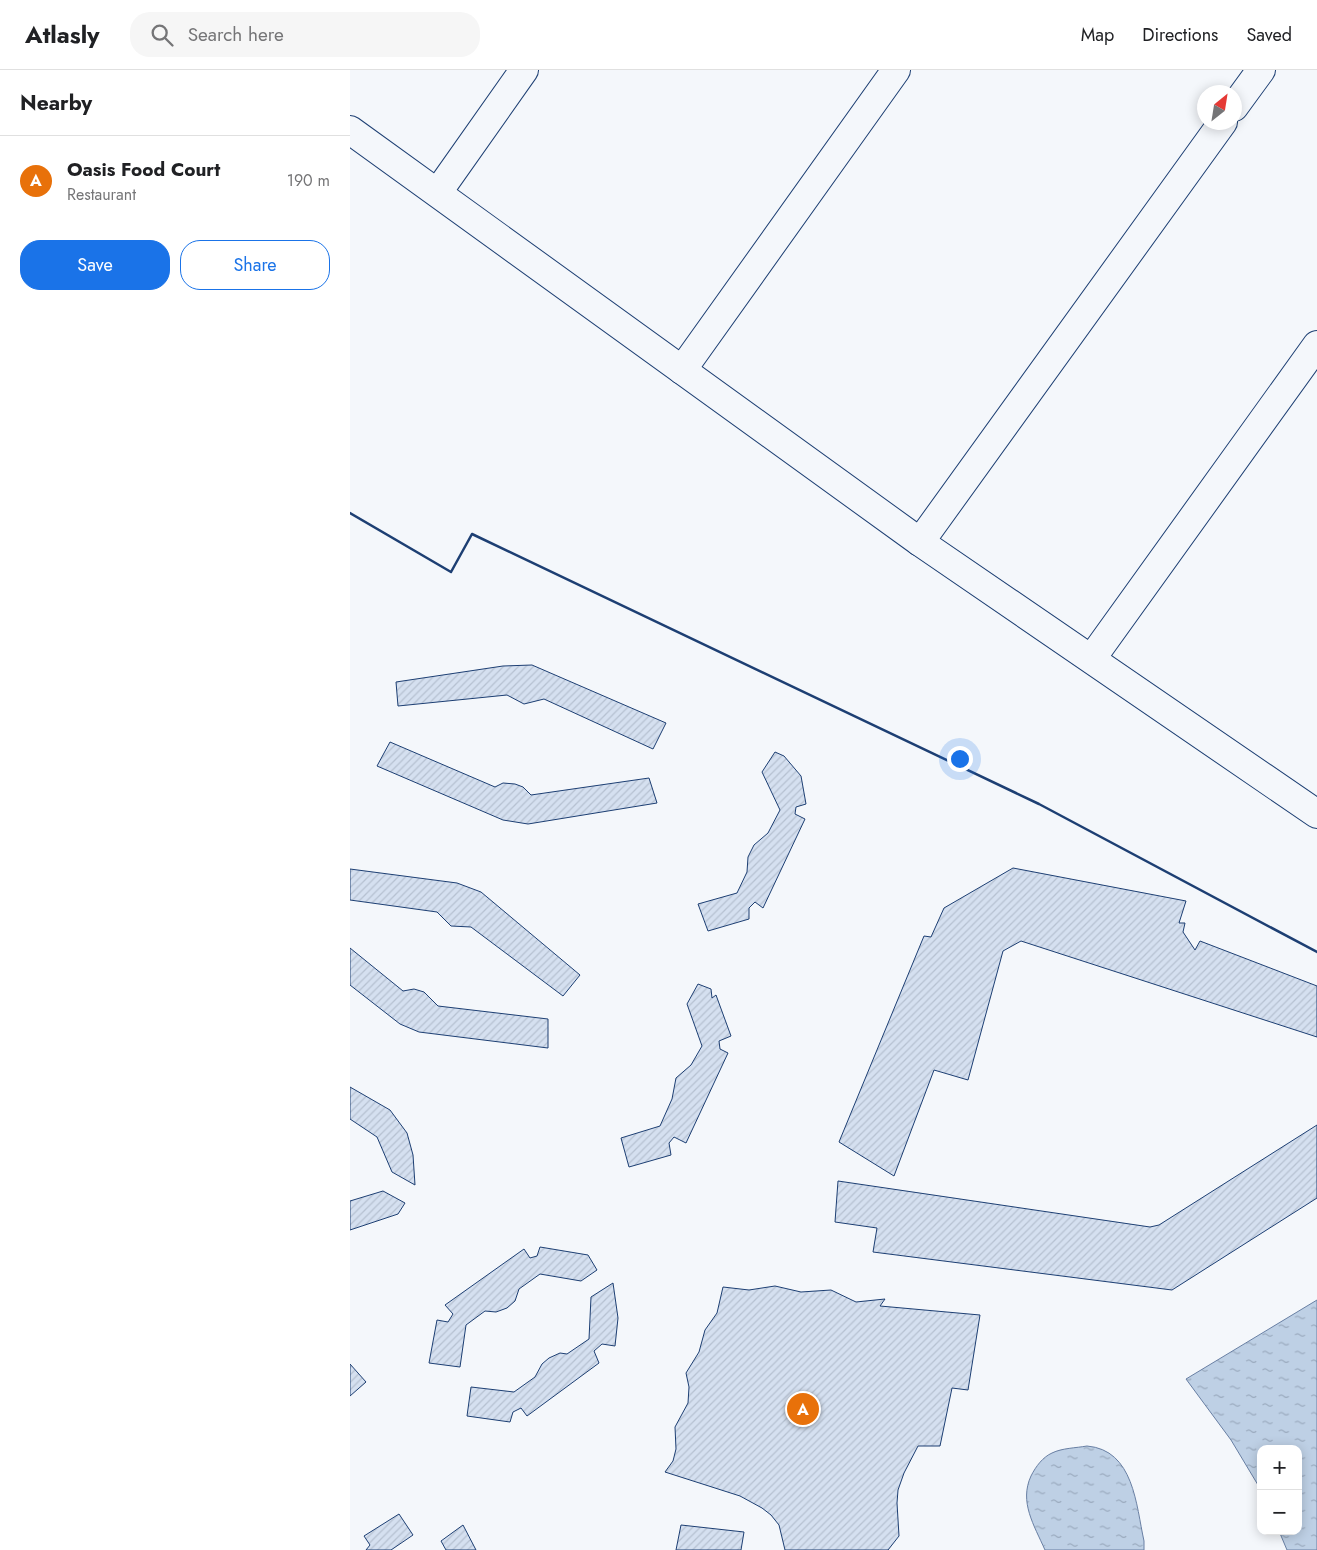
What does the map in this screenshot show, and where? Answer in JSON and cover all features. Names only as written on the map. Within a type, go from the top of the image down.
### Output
[{"type":"street","points":[[438,192],[524,70]]},
{"type":"street","points":[[682,370],[896,70]]},
{"type":"street","points":[[1242,96],[1261,70]]},
{"type":"street","points":[[350,130],[920,542],[1092,658],[1317,814]]},
{"type":"street","points":[[920,542],[1217,130]]},
{"type":"street","points":[[1092,658],[1317,345]]},
{"type":"water","points":[[1317,1300],[1317,1550],[1287,1550],[1281,1535],[1302,1535],[1302,1445],[1257,1445],[1257,1483],[1231,1440],[1186,1379]]},
{"type":"water","points":[[1087,1446],[1103,1450],[1115,1457],[1124,1468],[1135,1496],[1144,1550],[1045,1550],[1027,1504],[1028,1486],[1031,1476],[1040,1462],[1056,1451]]},
{"type":"building","points":[[532,665],[666,723],[653,749],[544,699],[524,704],[507,695],[398,706],[396,682],[503,666]]},
{"type":"building","points":[[390,742],[495,787],[503,783],[515,784],[523,787],[531,795],[649,778],[657,803],[528,824],[503,820],[377,766]]},
{"type":"building","points":[[775,752],[784,756],[801,776],[806,804],[796,807],[795,814],[805,819],[763,908],[755,902],[749,908],[749,919],[708,931],[698,904],[737,893],[747,872],[748,857],[754,845],[768,833],[780,810],[762,772]]},
{"type":"building","points":[[1013,868],[1186,901],[1179,923],[1185,923],[1183,932],[1195,950],[1200,941],[1317,986],[1317,1037],[1021,941],[1003,951],[968,1080],[934,1070],[894,1176],[839,1142],[924,936],[931,937],[944,908]]},
{"type":"building","points":[[350,869],[457,883],[481,892],[580,975],[563,996],[471,927],[451,926],[437,912],[350,900]]},
{"type":"building","points":[[350,948],[403,991],[414,989],[424,992],[438,1006],[548,1019],[548,1048],[419,1032],[400,1024],[350,985]]},
{"type":"building","points":[[698,984],[711,989],[712,998],[716,995],[731,1036],[719,1041],[720,1049],[728,1053],[686,1143],[674,1137],[669,1143],[671,1155],[629,1167],[621,1138],[660,1126],[672,1099],[676,1078],[691,1065],[702,1046],[687,1004]]},
{"type":"building","points":[[350,1087],[390,1110],[407,1133],[413,1155],[415,1185],[392,1172],[377,1137],[350,1119]]},
{"type":"building","points":[[1317,1125],[1317,1198],[1172,1290],[873,1252],[877,1228],[835,1222],[838,1181],[1150,1227],[1159,1225]]},
{"type":"building","points":[[383,1191],[405,1203],[398,1214],[350,1230],[350,1201]]},
{"type":"building","points":[[540,1247],[588,1255],[597,1270],[581,1281],[540,1274],[519,1289],[515,1301],[507,1308],[496,1312],[485,1311],[466,1325],[460,1367],[429,1363],[437,1320],[448,1322],[453,1314],[445,1305],[524,1249],[530,1258],[537,1256]]},
{"type":"building","points":[[613,1283],[618,1318],[615,1346],[602,1344],[594,1351],[599,1363],[527,1416],[521,1408],[513,1412],[510,1422],[467,1416],[471,1387],[514,1392],[535,1377],[542,1364],[549,1358],[560,1353],[567,1354],[589,1339],[591,1297]]},
{"type":"building","points":[[775,1286],[801,1292],[831,1290],[856,1302],[885,1299],[880,1306],[980,1315],[968,1390],[952,1388],[940,1446],[918,1446],[904,1473],[898,1490],[899,1536],[888,1550],[785,1550],[779,1525],[762,1508],[740,1496],[665,1472],[673,1461],[676,1449],[675,1427],[688,1403],[689,1387],[686,1373],[699,1352],[705,1330],[717,1313],[723,1287],[749,1290]]},
{"type":"building","points":[[350,1364],[366,1382],[350,1396]]},
{"type":"building","points":[[399,1514],[413,1535],[391,1550],[366,1550],[370,1545],[364,1536]]},
{"type":"building","points":[[463,1525],[476,1550],[446,1550],[441,1541]]},
{"type":"building","points":[[681,1525],[744,1532],[741,1550],[676,1550]]},
{"type":"wall","points":[[350,513],[451,572],[472,534],[1039,804],[1317,952]]},
{"type":"place","name":"Oasis Food Court","points":[[803,1409]]}]
